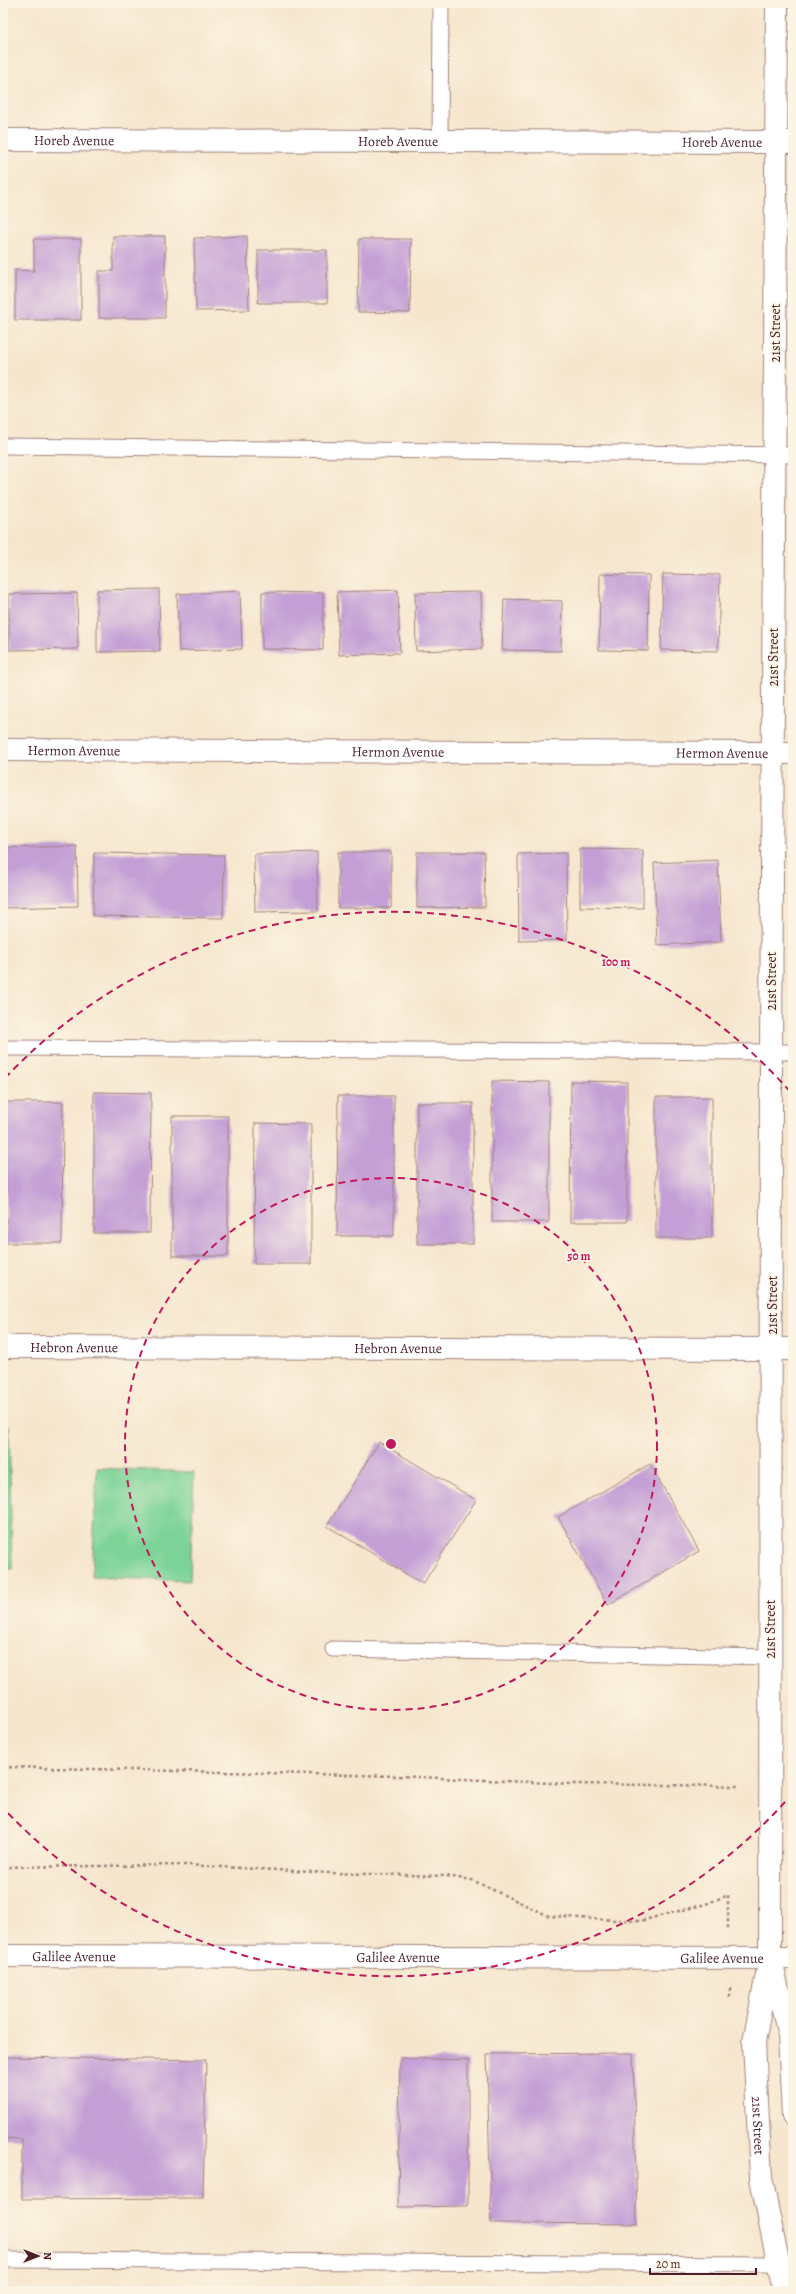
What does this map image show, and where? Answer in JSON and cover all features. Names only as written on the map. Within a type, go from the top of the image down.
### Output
[{"type":"street","name":"21st Street","points":[[777,3],[785,142],[783,753],[771,1052],[783,1349],[770,1657],[770,1958],[754,2042],[761,2178],[784,2291]]},
{"type":"street","name":"Horeb Avenue","points":[[3,140],[785,142]]},
{"type":"street","name":"Hermon Avenue","points":[[3,750],[783,753]]},
{"type":"street","name":"Hebron Avenue","points":[[3,1347],[783,1349]]},
{"type":"street","name":"Galilee Avenue","points":[[3,1956],[793,1958]]},
{"type":"street","name":"21st Street","points":[[770,1958],[789,2035],[793,2116]]},
{"type":"lane","points":[[440,141],[441,3]]},
{"type":"lane","points":[[3,446],[783,454]]},
{"type":"lane","points":[[3,1048],[793,1052]]},
{"type":"lane","points":[[333,1649],[770,1657]]},
{"type":"lane","points":[[3,2260],[778,2264]]},
{"type":"path","points":[[3,1767],[397,1776],[572,1784],[728,1787]]},
{"type":"path","points":[[3,1867],[187,1865],[329,1873],[446,1876],[472,1880],[549,1916],[640,1921],[706,1904],[728,1895]]},
{"type":"green space","points":[[3,1425],[9,1425],[12,1569],[3,1569]]},
{"type":"green space","points":[[97,1468],[194,1472],[190,1581],[92,1577]]},
{"type":"building","points":[[113,236],[165,236],[165,318],[99,318],[99,271],[113,271]]},
{"type":"building","points":[[247,236],[249,310],[196,311],[194,238]]},
{"type":"building","points":[[34,239],[81,239],[81,320],[15,320],[15,270],[34,271]]},
{"type":"building","points":[[359,239],[411,239],[410,313],[358,312]]},
{"type":"building","points":[[258,250],[327,250],[327,303],[258,303]]},
{"type":"building","points":[[600,574],[649,575],[648,651],[599,650]]},
{"type":"building","points":[[663,574],[720,575],[718,651],[661,650]]},
{"type":"building","points":[[159,589],[160,651],[97,652],[97,590]]},
{"type":"building","points":[[398,590],[400,653],[339,655],[337,592]]},
{"type":"building","points":[[240,591],[242,649],[179,651],[177,594]]},
{"type":"building","points":[[262,592],[323,593],[323,650],[262,649]]},
{"type":"building","points":[[481,592],[482,649],[416,651],[415,593]]},
{"type":"building","points":[[77,593],[78,649],[9,650],[9,594]]},
{"type":"building","points":[[504,599],[562,601],[561,651],[502,650]]},
{"type":"building","points":[[77,846],[78,906],[3,908],[3,848]]},
{"type":"building","points":[[580,849],[643,850],[643,908],[580,907]]},
{"type":"building","points":[[317,852],[318,911],[255,912],[254,854]]},
{"type":"building","points":[[338,852],[391,852],[391,908],[338,908]]},
{"type":"building","points":[[417,852],[484,852],[485,907],[417,908]]},
{"type":"building","points":[[94,853],[224,855],[223,918],[93,916]]},
{"type":"building","points":[[566,853],[567,940],[519,941],[518,854]]},
{"type":"building","points":[[718,860],[721,942],[657,945],[654,863]]},
{"type":"building","points":[[492,1081],[549,1082],[549,1222],[492,1222]]},
{"type":"building","points":[[571,1081],[627,1082],[627,1222],[570,1222]]},
{"type":"building","points":[[94,1092],[151,1093],[150,1233],[94,1233]]},
{"type":"building","points":[[338,1096],[394,1096],[394,1236],[337,1236]]},
{"type":"building","points":[[656,1097],[712,1097],[712,1238],[656,1238]]},
{"type":"building","points":[[6,1102],[63,1102],[62,1243],[6,1243]]},
{"type":"building","points":[[417,1103],[473,1103],[473,1244],[417,1244]]},
{"type":"building","points":[[172,1116],[228,1116],[228,1256],[172,1256]]},
{"type":"building","points":[[255,1123],[311,1124],[311,1264],[254,1264]]},
{"type":"building","points":[[379,1442],[476,1500],[423,1584],[327,1526]]},
{"type":"building","points":[[650,1464],[699,1551],[608,1605],[558,1517]]},
{"type":"building","points":[[633,2053],[637,2224],[491,2223],[487,2054]]},
{"type":"building","points":[[3,2057],[206,2060],[203,2198],[22,2199],[22,2139],[3,2138]]},
{"type":"building","points":[[400,2058],[468,2060],[468,2206],[398,2207]]}]
